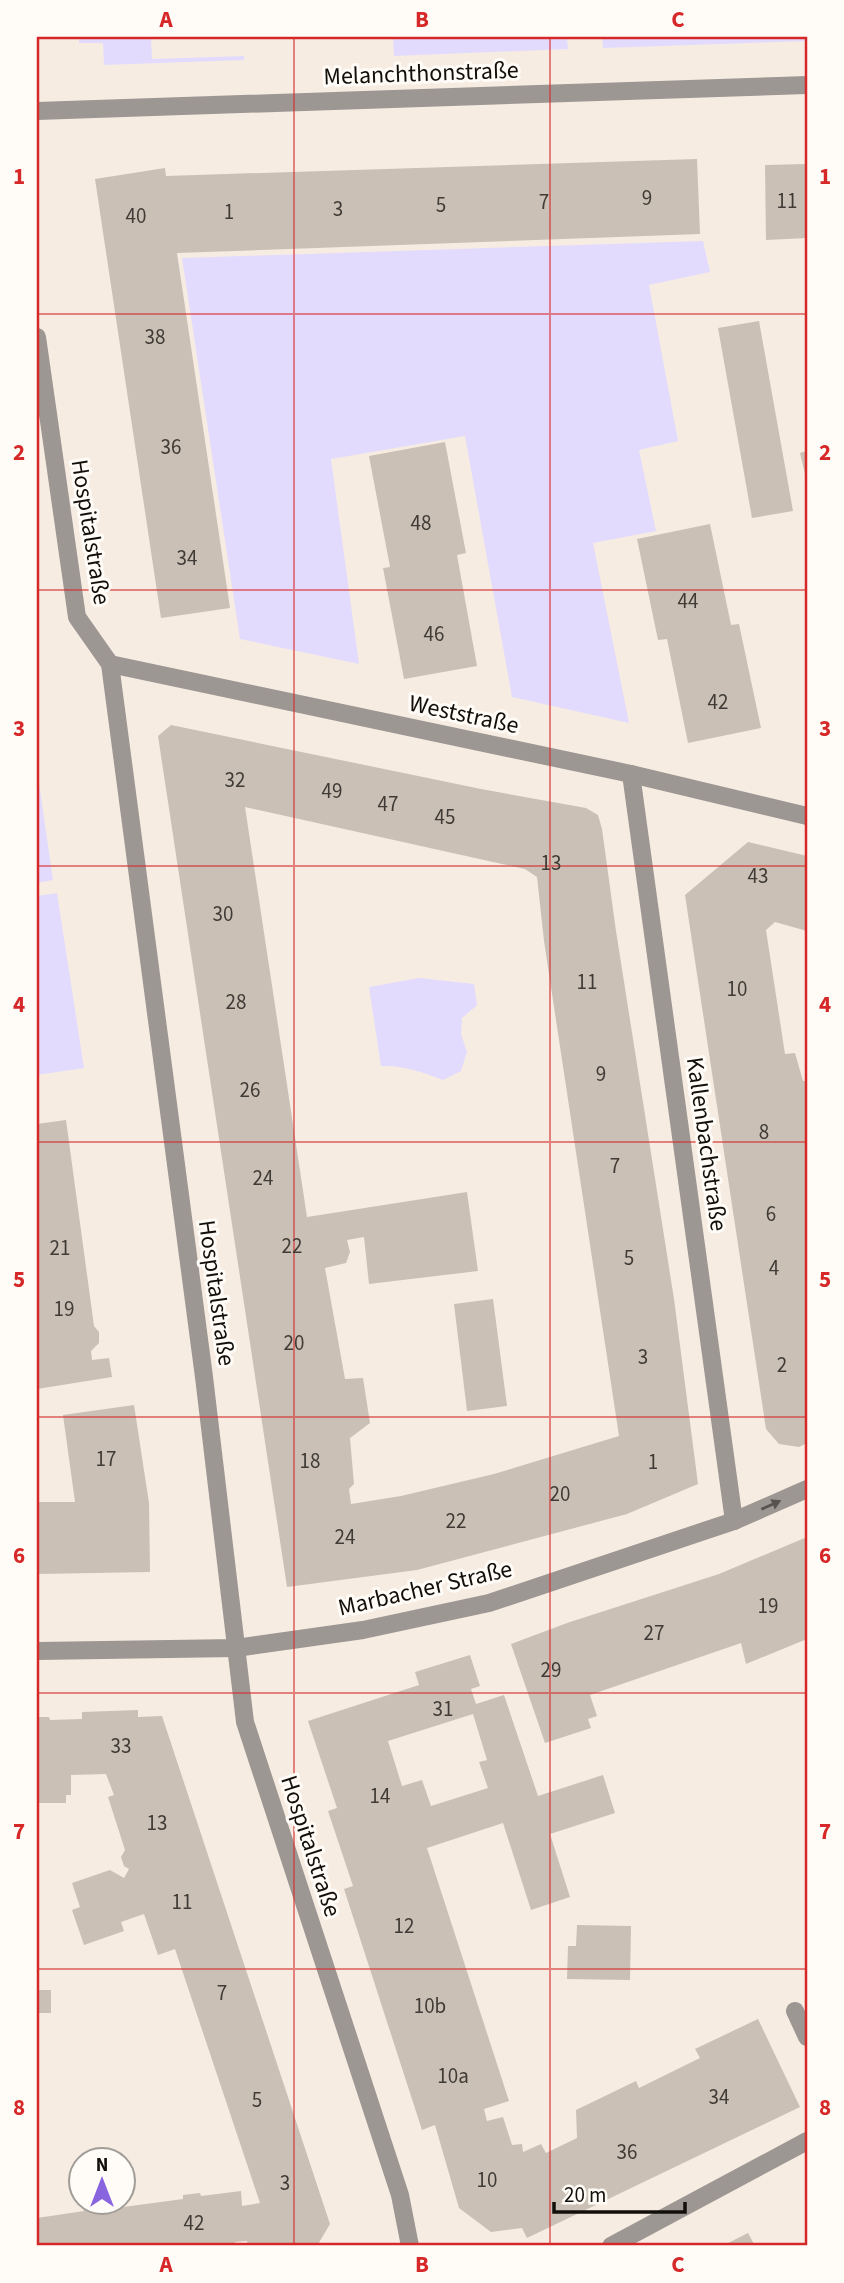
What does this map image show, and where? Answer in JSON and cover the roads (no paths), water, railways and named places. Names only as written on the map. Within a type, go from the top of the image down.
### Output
[{"type":"street","name":"Melanchthonstraße","points":[[37,110],[807,85]]},
{"type":"street","name":"Hospitalstraße","points":[[37,337],[78,617],[110,664],[204,1377],[245,1722],[400,2195],[410,2246]]},
{"type":"street","name":"Weststraße","points":[[110,664],[631,774],[807,816]]},
{"type":"street","name":"Kallenbachstraße","points":[[631,774],[734,1521]]},
{"type":"street","name":"Marbacher Straße","points":[[37,1651],[236,1647],[363,1630],[489,1603],[734,1521],[807,1489]]},
{"type":"street","points":[[794,2011],[807,2037]]},
{"type":"street","points":[[611,2246],[807,2141]]}]
